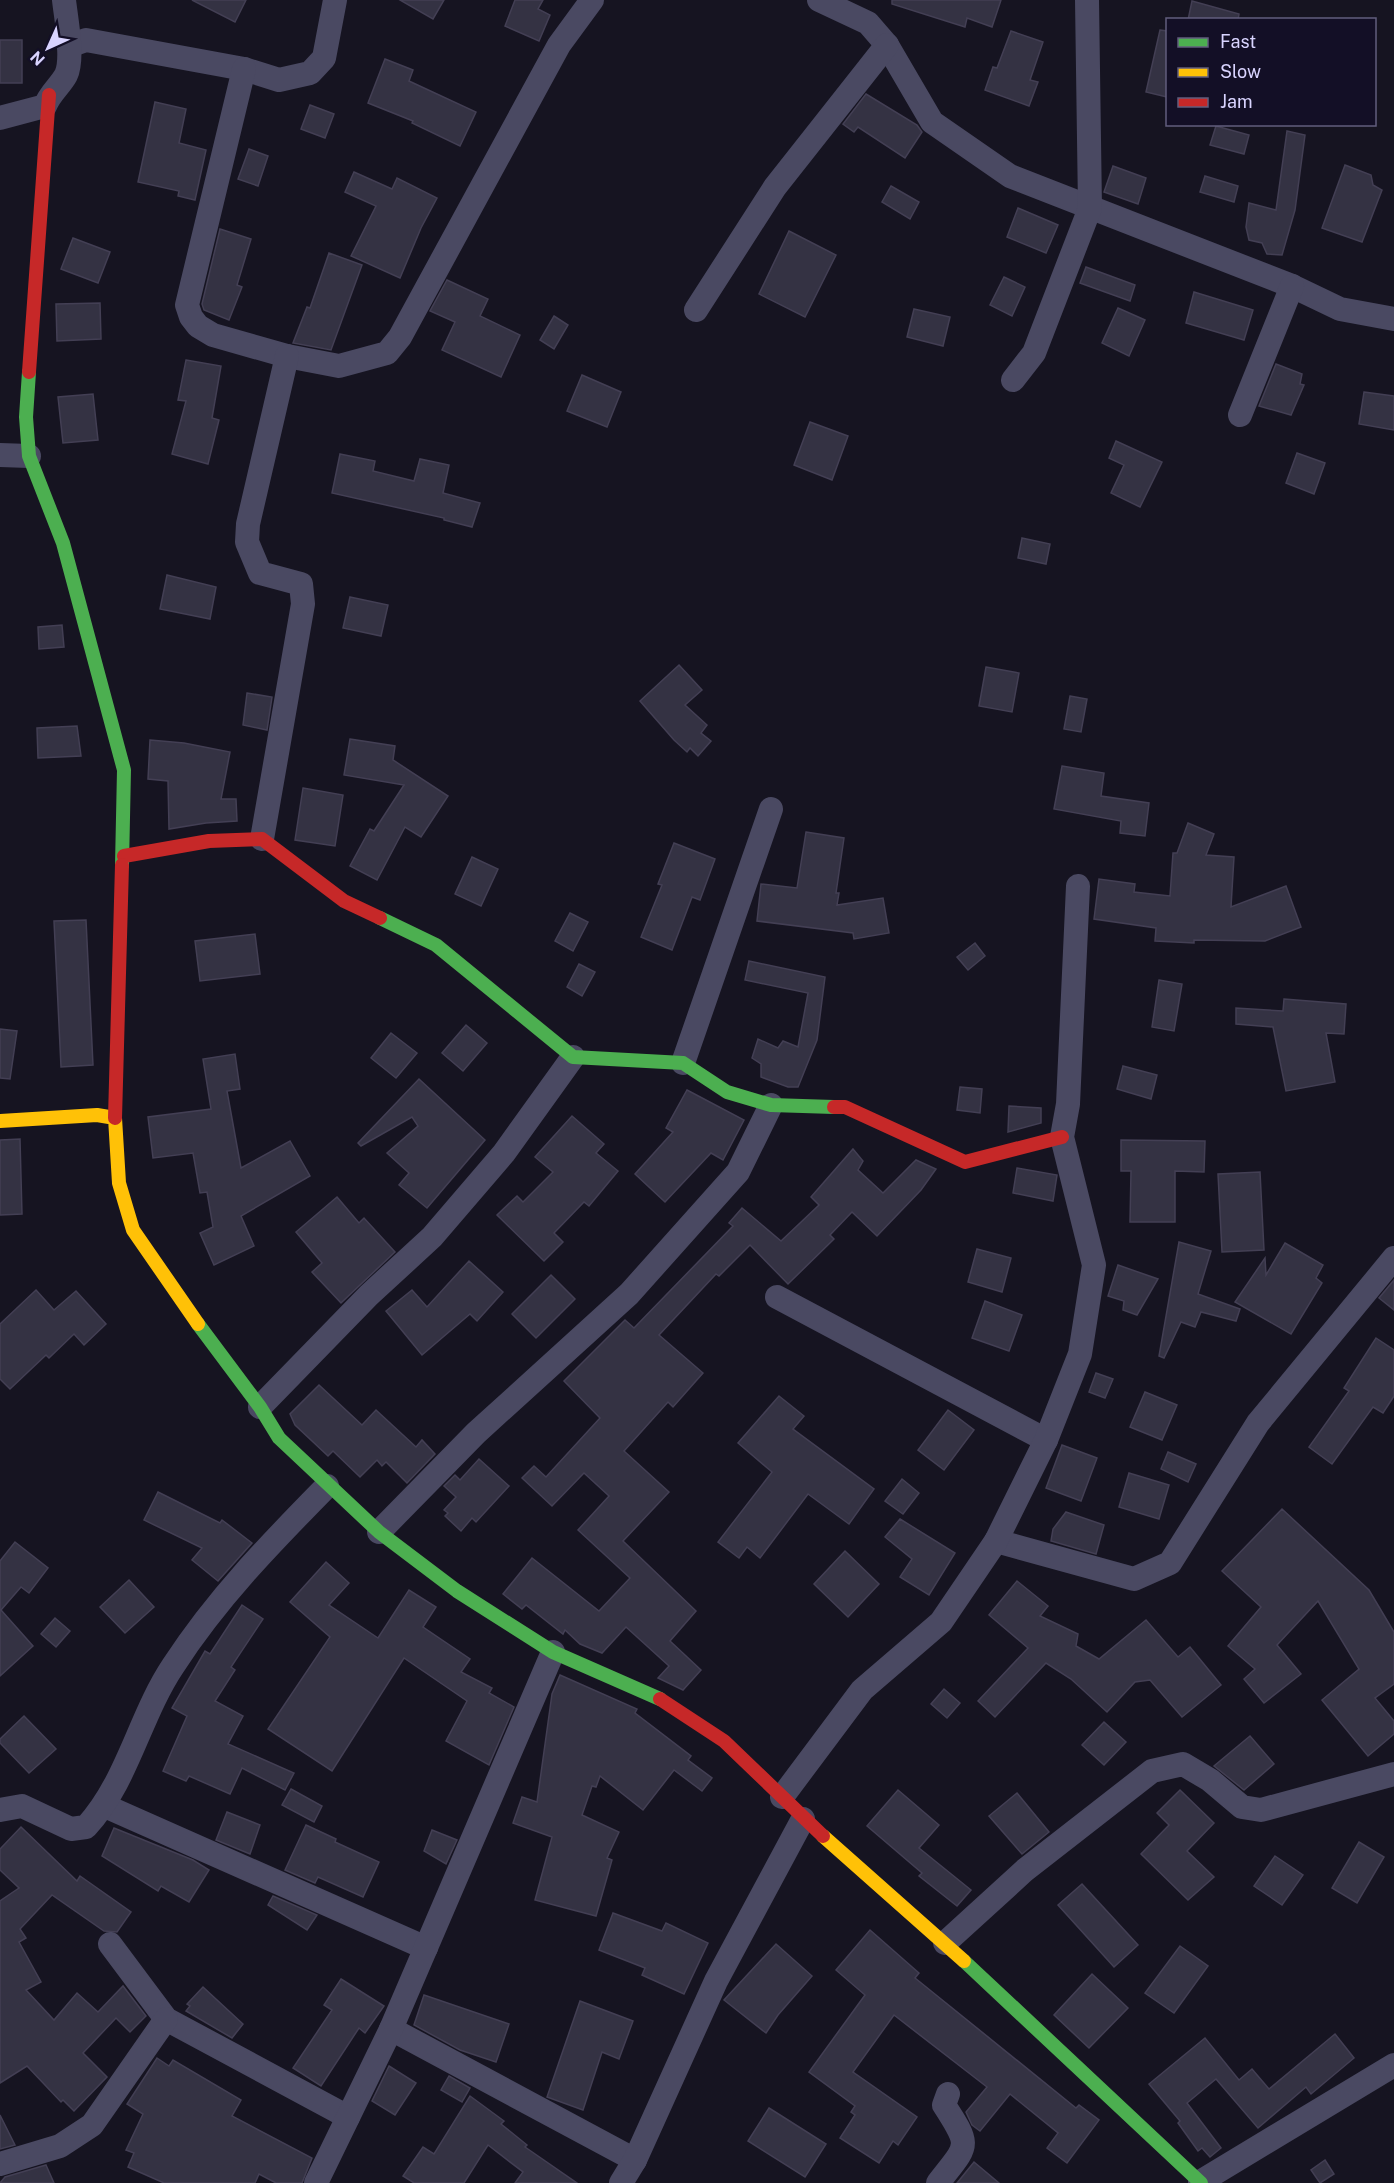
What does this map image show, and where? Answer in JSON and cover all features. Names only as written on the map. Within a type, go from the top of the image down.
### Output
[{"type":"street","points":[[0,118],[45,106],[49,95],[67,74],[69,46],[64,0]]},
{"type":"street","points":[[69,46],[86,40],[244,69],[279,80],[310,73],[324,58],[336,0]]},
{"type":"street","points":[[244,69],[187,305],[191,317],[213,335],[287,356],[339,366],[387,353],[400,337],[559,45],[592,0]]},
{"type":"street","points":[[819,0],[868,23],[887,45],[932,122],[1010,176],[1292,286],[1340,309],[1394,319]]},
{"type":"street","points":[[1013,380],[1034,353],[1090,208],[1087,0]]},
{"type":"street","points":[[696,310],[775,187],[887,45]]},
{"type":"street","points":[[49,95],[26,417],[29,456],[63,543],[124,770],[124,856],[115,1118],[119,1183],[133,1230],[184,1306],[260,1407],[279,1438],[327,1486],[380,1532],[457,1591],[553,1652],[667,1702],[724,1741],[803,1819],[945,1943],[1201,2183],[1394,2065]]},
{"type":"street","points":[[1240,415],[1292,286]]},
{"type":"street","points":[[262,839],[303,604],[301,584],[260,573],[247,542],[248,524],[287,356]]},
{"type":"street","points":[[0,455],[29,456]]},
{"type":"street","points":[[682,1063],[771,809]]},
{"type":"street","points":[[124,856],[209,841],[262,839],[344,901],[436,945],[573,1057],[682,1063],[727,1092],[771,1105],[845,1107],[965,1162],[1062,1137]]},
{"type":"street","points":[[782,1797],[862,1690],[941,1622],[996,1541],[1046,1440],[1080,1354],[1094,1265],[1062,1137],[1068,1104],[1078,886]]},
{"type":"street","points":[[260,1407],[369,1295],[432,1238],[504,1153],[573,1057]]},
{"type":"street","points":[[380,1532],[476,1433],[629,1294],[738,1172],[771,1105]]},
{"type":"street","points":[[0,1121],[98,1115],[115,1118]]},
{"type":"street","points":[[996,1541],[1134,1579],[1170,1563],[1258,1424],[1394,1258]]},
{"type":"street","points":[[777,1297],[1046,1440]]},
{"type":"street","points":[[0,1810],[22,1806],[71,1829],[86,1827],[105,1806],[172,1667],[248,1566],[327,1486]]},
{"type":"street","points":[[316,2183],[391,2029],[553,1652]]},
{"type":"street","points":[[945,1943],[1025,1870],[1152,1772],[1183,1764],[1210,1780],[1242,1807],[1261,1810],[1394,1774]]},
{"type":"street","points":[[105,1806],[426,1948]]},
{"type":"street","points":[[621,2183],[635,2160],[716,1981],[803,1819]]},
{"type":"street","points":[[110,1944],[166,2019],[348,2116]]},
{"type":"street","points":[[0,2164],[60,2146],[92,2125],[166,2019]]},
{"type":"street","points":[[391,2029],[635,2160]]},
{"type":"street","points":[[938,2183],[964,2149],[964,2137],[944,2105],[948,2094]]},
{"type":"building","points":[[192,0],[246,0],[235,22]]},
{"type":"building","points":[[400,0],[444,0],[433,19]]},
{"type":"building","points":[[515,0],[543,0],[538,9],[550,15],[539,41],[505,26]]},
{"type":"building","points":[[892,0],[1001,0],[992,27],[967,18],[965,27],[892,4]]},
{"type":"building","points":[[1192,1],[1239,14],[1238,18],[1188,18]]},
{"type":"building","points":[[1160,30],[1166,31],[1166,97],[1146,92]]},
{"type":"building","points":[[1011,31],[1043,42],[1030,80],[1038,82],[1029,106],[985,90],[993,67],[997,68]]},
{"type":"building","points":[[0,40],[22,40],[22,83],[0,83]]},
{"type":"building","points":[[385,59],[413,70],[409,81],[476,112],[460,146],[412,123],[413,121],[368,103]]},
{"type":"building","points":[[866,94],[917,125],[922,132],[905,158],[858,127],[854,132],[843,124]]},
{"type":"building","points":[[155,102],[186,109],[179,143],[206,150],[195,200],[178,196],[179,191],[138,182]]},
{"type":"building","points":[[310,105],[334,114],[325,138],[301,129]]},
{"type":"building","points":[[1216,126],[1249,135],[1244,154],[1210,145]]},
{"type":"building","points":[[1287,131],[1305,135],[1295,210],[1282,255],[1267,254],[1262,243],[1249,240],[1246,227],[1249,203],[1276,210]]},
{"type":"building","points":[[249,149],[268,156],[258,186],[238,179]]},
{"type":"building","points":[[1345,165],[1371,175],[1373,185],[1382,190],[1362,242],[1322,228]]},
{"type":"building","points":[[1113,166],[1146,178],[1138,204],[1104,192]]},
{"type":"building","points":[[354,172],[392,189],[397,178],[437,198],[421,228],[400,278],[351,256],[376,206],[345,192]]},
{"type":"building","points":[[1205,176],[1238,186],[1234,202],[1200,192]]},
{"type":"building","points":[[891,186],[919,202],[910,219],[882,202]]},
{"type":"building","points":[[1018,208],[1058,225],[1046,253],[1007,237]]},
{"type":"building","points":[[220,229],[251,239],[237,285],[242,287],[229,320],[204,310],[202,304]]},
{"type":"building","points":[[789,231],[836,255],[805,317],[759,294]]},
{"type":"building","points":[[73,238],[110,252],[98,283],[61,269]]},
{"type":"building","points":[[329,253],[362,265],[331,350],[293,343],[307,307],[310,308]]},
{"type":"building","points":[[1086,267],[1135,285],[1130,301],[1080,283]]},
{"type":"building","points":[[1004,277],[1025,287],[1012,316],[990,305]]},
{"type":"building","points":[[447,280],[488,299],[480,316],[520,335],[501,377],[442,350],[455,322],[430,311]]},
{"type":"building","points":[[1194,292],[1253,310],[1244,340],[1186,323]]},
{"type":"building","points":[[100,303],[101,339],[57,341],[56,304]]},
{"type":"building","points":[[1118,308],[1145,320],[1129,356],[1102,343]]},
{"type":"building","points":[[914,309],[950,317],[943,346],[907,337]]},
{"type":"building","points":[[554,316],[568,325],[554,349],[540,340]]},
{"type":"building","points":[[186,360],[221,366],[212,418],[219,420],[208,464],[172,454],[186,401],[178,400]]},
{"type":"building","points":[[1276,364],[1302,374],[1300,384],[1304,385],[1291,415],[1259,406]]},
{"type":"building","points":[[582,375],[621,392],[607,427],[567,411]]},
{"type":"building","points":[[1364,392],[1394,396],[1394,430],[1359,424]]},
{"type":"building","points":[[93,394],[98,440],[63,443],[58,397]]},
{"type":"building","points":[[810,422],[848,436],[832,480],[794,465]]},
{"type":"building","points":[[1116,441],[1162,462],[1140,507],[1111,493],[1124,465],[1109,458]]},
{"type":"building","points":[[1297,453],[1325,463],[1314,494],[1286,483]]},
{"type":"building","points":[[340,454],[375,461],[373,471],[414,481],[420,459],[449,465],[443,493],[480,503],[472,527],[444,520],[444,518],[332,493]]},
{"type":"building","points":[[1022,538],[1050,544],[1046,564],[1018,558]]},
{"type":"building","points":[[167,575],[216,587],[210,619],[160,609]]},
{"type":"building","points":[[350,597],[388,605],[381,636],[343,628]]},
{"type":"building","points":[[62,625],[64,647],[39,649],[38,627]]},
{"type":"building","points":[[679,665],[702,690],[685,705],[707,725],[701,733],[711,741],[698,756],[690,748],[687,752],[674,740],[640,701]]},
{"type":"building","points":[[986,667],[1019,673],[1012,712],[979,706]]},
{"type":"building","points":[[247,693],[272,697],[267,730],[243,725]]},
{"type":"building","points":[[1070,696],[1087,699],[1081,732],[1064,729]]},
{"type":"building","points":[[77,726],[81,756],[38,758],[37,728]]},
{"type":"building","points":[[350,739],[395,746],[393,760],[448,796],[421,837],[405,827],[377,880],[350,866],[370,829],[374,831],[404,785],[344,775]]},
{"type":"building","points":[[150,740],[184,743],[230,752],[221,799],[236,799],[237,821],[169,829],[168,781],[148,779]]},
{"type":"building","points":[[1062,766],[1104,773],[1101,796],[1149,803],[1145,836],[1120,833],[1121,821],[1054,809]]},
{"type":"building","points":[[303,788],[343,795],[335,846],[295,840]]},
{"type":"building","points":[[1188,823],[1214,834],[1206,855],[1234,857],[1231,907],[1286,886],[1301,927],[1265,941],[1194,940],[1194,943],[1155,941],[1156,928],[1094,919],[1099,879],[1135,884],[1134,892],[1170,896],[1173,853],[1177,853]]},
{"type":"building","points":[[806,832],[844,838],[836,893],[839,893],[837,905],[883,898],[889,933],[854,939],[853,933],[757,921],[761,884],[797,888]]},
{"type":"building","points":[[674,843],[715,859],[700,900],[692,897],[672,950],[641,937],[662,885],[658,884]]},
{"type":"building","points":[[472,857],[498,869],[481,906],[455,894]]},
{"type":"building","points":[[570,913],[588,922],[573,951],[555,941]]},
{"type":"building","points":[[86,920],[93,1065],[61,1067],[54,921]]},
{"type":"building","points":[[255,934],[260,974],[200,981],[195,941]]},
{"type":"building","points":[[975,943],[985,956],[968,970],[957,957]]},
{"type":"building","points":[[749,961],[825,977],[817,1040],[798,1087],[788,1087],[761,1077],[761,1064],[752,1058],[758,1039],[778,1048],[783,1041],[798,1047],[808,993],[745,980]]},
{"type":"building","points":[[579,964],[595,972],[582,996],[567,987]]},
{"type":"building","points":[[1159,980],[1182,984],[1174,1031],[1152,1027]]},
{"type":"building","points":[[1284,999],[1346,1004],[1344,1034],[1326,1033],[1335,1082],[1286,1091],[1273,1027],[1236,1024],[1236,1008],[1283,1011]]},
{"type":"building","points":[[466,1025],[487,1043],[463,1071],[442,1053]]},
{"type":"building","points":[[0,1029],[17,1031],[10,1079],[0,1078]]},
{"type":"building","points":[[391,1033],[417,1053],[396,1078],[371,1058]]},
{"type":"building","points":[[235,1054],[240,1089],[227,1091],[241,1168],[290,1141],[310,1176],[241,1216],[254,1246],[214,1265],[200,1233],[213,1227],[207,1192],[200,1193],[193,1153],[153,1158],[148,1117],[211,1109],[203,1059]]},
{"type":"building","points":[[1123,1066],[1157,1075],[1151,1099],[1117,1089]]},
{"type":"building","points":[[419,1079],[485,1140],[427,1208],[399,1185],[409,1173],[387,1153],[418,1126],[412,1117],[361,1146],[358,1143]]},
{"type":"building","points":[[960,1087],[982,1089],[980,1113],[957,1110]]},
{"type":"building","points":[[687,1090],[744,1120],[723,1160],[711,1153],[665,1202],[635,1174],[673,1132],[666,1128]]},
{"type":"building","points":[[1009,1106],[1041,1108],[1041,1123],[1008,1132]]},
{"type":"building","points":[[572,1116],[604,1144],[596,1153],[618,1171],[589,1206],[584,1202],[554,1233],[563,1242],[544,1261],[497,1215],[517,1196],[523,1202],[553,1172],[535,1157]]},
{"type":"building","points":[[20,1139],[22,1214],[0,1215],[0,1140]]},
{"type":"building","points":[[1121,1140],[1205,1141],[1204,1172],[1175,1171],[1175,1222],[1130,1222],[1131,1171],[1121,1171]]},
{"type":"building","points":[[853,1149],[863,1161],[858,1170],[883,1193],[916,1160],[936,1169],[921,1190],[877,1236],[852,1212],[830,1235],[834,1239],[788,1284],[750,1245],[719,1276],[716,1274],[659,1335],[703,1373],[673,1407],[668,1402],[624,1451],[669,1492],[623,1541],[696,1611],[670,1641],[701,1670],[683,1690],[658,1678],[669,1666],[626,1627],[602,1653],[580,1644],[565,1630],[563,1634],[526,1605],[522,1609],[503,1594],[532,1558],[599,1611],[630,1578],[578,1530],[609,1496],[584,1473],[552,1506],[522,1478],[534,1466],[546,1477],[600,1418],[564,1381],[625,1320],[634,1328],[733,1226],[729,1223],[742,1208],[781,1241],[819,1205],[811,1197]]},
{"type":"building","points":[[1017,1168],[1057,1175],[1053,1201],[1013,1193]]},
{"type":"building","points":[[1260,1172],[1264,1250],[1222,1252],[1218,1174]]},
{"type":"building","points":[[337,1197],[359,1223],[364,1218],[395,1252],[341,1303],[312,1272],[322,1263],[296,1232]]},
{"type":"building","points":[[1179,1242],[1211,1251],[1198,1294],[1240,1309],[1236,1321],[1201,1312],[1195,1327],[1181,1322],[1164,1358],[1159,1356]]},
{"type":"building","points":[[1285,1243],[1323,1265],[1316,1278],[1322,1283],[1291,1334],[1235,1302],[1265,1258],[1266,1275]]},
{"type":"building","points":[[977,1249],[1011,1258],[1002,1292],[968,1282]]},
{"type":"building","points":[[469,1261],[503,1292],[477,1321],[470,1314],[422,1355],[386,1311],[412,1290],[427,1307]]},
{"type":"building","points":[[1118,1265],[1158,1279],[1137,1315],[1123,1310],[1124,1301],[1108,1296]]},
{"type":"building","points":[[551,1275],[575,1299],[536,1338],[512,1314]]},
{"type":"building","points":[[1394,1280],[1394,1310],[1379,1298]]},
{"type":"building","points":[[36,1290],[54,1310],[76,1291],[106,1324],[84,1345],[74,1334],[49,1358],[46,1355],[10,1389],[0,1379],[0,1324]]},
{"type":"building","points":[[985,1301],[1022,1315],[1009,1351],[972,1338]]},
{"type":"building","points":[[1376,1338],[1394,1350],[1394,1396],[1383,1413],[1373,1407],[1332,1464],[1309,1447],[1349,1391],[1344,1388]]},
{"type":"building","points":[[1096,1373],[1113,1379],[1105,1398],[1089,1392]]},
{"type":"building","points":[[319,1385],[362,1425],[376,1410],[416,1447],[422,1440],[435,1454],[407,1483],[386,1462],[382,1466],[377,1460],[360,1477],[333,1451],[328,1456],[295,1425],[290,1414]]},
{"type":"building","points":[[1145,1392],[1177,1405],[1162,1440],[1130,1427]]},
{"type":"building","points":[[779,1396],[804,1416],[793,1429],[874,1489],[849,1524],[808,1494],[760,1558],[747,1547],[739,1558],[718,1542],[772,1472],[738,1443]]},
{"type":"building","points":[[948,1410],[974,1430],[944,1470],[918,1450]]},
{"type":"building","points":[[1062,1445],[1097,1458],[1081,1501],[1046,1488]]},
{"type":"building","points":[[1168,1452],[1196,1464],[1188,1482],[1161,1469]]},
{"type":"building","points":[[479,1459],[509,1486],[476,1522],[472,1518],[461,1531],[445,1516],[448,1513],[444,1510],[456,1497],[444,1486],[455,1475],[460,1480]]},
{"type":"building","points":[[1129,1473],[1169,1485],[1159,1519],[1119,1507]]},
{"type":"building","points":[[902,1479],[919,1493],[903,1514],[885,1501]]},
{"type":"building","points":[[158,1492],[220,1523],[222,1520],[252,1543],[218,1581],[192,1560],[202,1548],[144,1520]]},
{"type":"building","points":[[1282,1509],[1369,1590],[1394,1632],[1394,1684],[1375,1698],[1394,1721],[1394,1734],[1368,1756],[1322,1700],[1359,1669],[1318,1601],[1277,1645],[1301,1674],[1264,1703],[1244,1679],[1255,1669],[1228,1646],[1261,1607],[1222,1571]]},
{"type":"building","points":[[1066,1512],[1104,1525],[1096,1554],[1051,1541],[1053,1529]]},
{"type":"building","points":[[900,1519],[955,1553],[929,1595],[900,1577],[912,1559],[885,1537]]},
{"type":"building","points":[[15,1542],[48,1568],[29,1593],[21,1587],[1,1610],[33,1646],[0,1676],[0,1561]]},
{"type":"building","points":[[845,1551],[879,1584],[848,1617],[814,1584]]},
{"type":"building","points":[[326,1562],[349,1583],[329,1605],[378,1638],[409,1590],[436,1607],[423,1627],[470,1659],[461,1672],[492,1688],[489,1693],[514,1707],[489,1765],[446,1741],[467,1701],[404,1658],[332,1771],[268,1729],[330,1637],[290,1602]]},
{"type":"building","points":[[129,1580],[154,1607],[125,1633],[100,1607]]},
{"type":"building","points":[[1017,1581],[1048,1606],[1040,1616],[1078,1634],[1076,1646],[1099,1659],[1146,1620],[1178,1657],[1190,1647],[1221,1685],[1182,1717],[1150,1680],[1135,1682],[1107,1712],[1071,1679],[1046,1663],[995,1717],[978,1701],[1028,1648],[989,1615]]},
{"type":"building","points":[[242,1605],[263,1619],[231,1667],[235,1670],[215,1701],[243,1716],[228,1744],[294,1773],[285,1790],[242,1768],[230,1794],[189,1776],[186,1781],[163,1771],[187,1716],[172,1708],[205,1651],[210,1654]]},
{"type":"building","points":[[55,1618],[70,1631],[56,1647],[41,1634]]},
{"type":"building","points":[[560,1675],[637,1709],[635,1713],[691,1756],[688,1760],[712,1778],[702,1791],[674,1770],[643,1810],[600,1776],[596,1787],[592,1786],[582,1815],[619,1832],[607,1858],[612,1860],[596,1916],[535,1900],[552,1837],[513,1823],[522,1797],[537,1802],[552,1694]]},
{"type":"building","points":[[944,1689],[960,1703],[947,1718],[931,1704]]},
{"type":"building","points":[[24,1716],[56,1749],[29,1773],[0,1743],[0,1739]]},
{"type":"building","points":[[1104,1722],[1126,1742],[1104,1765],[1082,1745]]},
{"type":"building","points":[[1250,1736],[1274,1764],[1244,1790],[1214,1766]]},
{"type":"building","points":[[291,1789],[322,1806],[314,1822],[282,1805]]},
{"type":"building","points":[[898,1790],[939,1825],[919,1848],[971,1890],[957,1906],[919,1876],[922,1873],[867,1826]]},
{"type":"building","points":[[1180,1790],[1214,1823],[1187,1851],[1214,1877],[1188,1900],[1141,1854],[1169,1825],[1157,1813]]},
{"type":"building","points":[[1017,1793],[1049,1832],[1022,1854],[989,1816]]},
{"type":"building","points":[[227,1812],[260,1825],[250,1854],[216,1840]]},
{"type":"building","points":[[306,1825],[336,1839],[335,1842],[379,1862],[363,1897],[318,1877],[315,1883],[285,1870]]},
{"type":"building","points":[[21,1827],[77,1881],[80,1876],[131,1912],[117,1932],[104,1931],[52,1895],[20,1929],[26,1938],[19,1942],[41,1982],[26,1990],[54,2020],[77,1993],[98,2012],[123,1986],[146,2016],[130,2032],[116,2018],[83,2053],[107,2077],[74,2111],[63,2100],[61,2102],[27,2066],[0,2083],[0,1901],[19,1888],[0,1870],[0,1849]]},
{"type":"building","points":[[114,1828],[193,1860],[209,1870],[189,1902],[161,1886],[158,1891],[102,1856]]},
{"type":"building","points":[[432,1830],[457,1840],[446,1864],[424,1851]]},
{"type":"building","points":[[1359,1842],[1384,1857],[1357,1903],[1332,1888]]},
{"type":"building","points":[[1275,1856],[1303,1875],[1282,1905],[1254,1886]]},
{"type":"building","points":[[1082,1884],[1138,1945],[1114,1967],[1058,1905]]},
{"type":"building","points":[[273,1896],[317,1915],[307,1930],[268,1905]]},
{"type":"building","points":[[613,1913],[662,1931],[666,1923],[708,1943],[684,1994],[642,1975],[645,1968],[599,1950]]},
{"type":"building","points":[[870,1930],[919,1973],[915,1978],[1076,2108],[1079,2105],[1099,2120],[1067,2163],[1047,2148],[1058,2133],[1010,2094],[980,2131],[972,2125],[966,2112],[987,2087],[894,2015],[853,2072],[917,2117],[898,2145],[893,2141],[879,2163],[840,2138],[855,2115],[851,2112],[855,2106],[809,2072],[865,1995],[836,1970]]},
{"type":"building","points":[[776,1944],[812,1976],[778,2015],[766,2033],[724,2000]]},
{"type":"building","points":[[1180,1946],[1208,1966],[1174,2013],[1145,1993]]},
{"type":"building","points":[[1092,1974],[1128,2008],[1089,2048],[1054,2015]]},
{"type":"building","points":[[341,1979],[384,2006],[365,2033],[359,2028],[321,2086],[293,2068],[332,2010],[324,2005]]},
{"type":"building","points":[[203,1987],[243,2024],[232,2038],[186,2011],[190,2006],[187,2004]]},
{"type":"building","points":[[424,1995],[509,2024],[496,2062],[460,2050],[414,2025]]},
{"type":"building","points":[[580,2001],[633,2021],[619,2059],[602,2052],[583,2110],[547,2097]]},
{"type":"building","points":[[1335,2034],[1354,2058],[1311,2094],[1306,2087],[1258,2128],[1216,2079],[1187,2103],[1221,2148],[1210,2157],[1202,2148],[1198,2151],[1178,2123],[1180,2121],[1149,2084],[1205,2038],[1239,2080],[1252,2069],[1269,2089]]},
{"type":"building","points":[[157,2058],[169,2066],[173,2060],[241,2100],[232,2116],[312,2158],[302,2183],[276,2183],[259,2174],[255,2183],[164,2183],[128,2167],[134,2153],[126,2150],[143,2114],[127,2104]]},
{"type":"building","points":[[389,2066],[416,2083],[395,2115],[372,2101]]},
{"type":"building","points":[[449,2076],[470,2088],[462,2102],[441,2090]]},
{"type":"building","points":[[470,2096],[504,2121],[501,2124],[527,2145],[525,2147],[577,2183],[515,2183],[523,2172],[488,2145],[464,2183],[414,2183],[403,2176],[423,2147],[434,2154]]},
{"type":"building","points":[[769,2108],[826,2144],[805,2177],[748,2141]]},
{"type":"building","points":[[0,2115],[15,2145],[0,2149]]},
{"type":"building","points":[[1325,2160],[1334,2174],[1320,2183],[1311,2170]]},
{"type":"building","points":[[974,2162],[999,2183],[957,2183]]},
{"type":"building","points":[[46,2165],[54,2183],[0,2183],[5,2177]]},
{"type":"traffic: fast","points":[[29,372],[26,417],[29,456],[63,543],[124,770],[122,865]]},
{"type":"traffic: fast","points":[[380,918],[436,945],[573,1057],[683,1063],[727,1092],[771,1105],[834,1107]]},
{"type":"traffic: fast","points":[[198,1324],[260,1407],[279,1438],[379,1532],[457,1591],[553,1652],[660,1699]]},
{"type":"traffic: fast","points":[[964,1961],[1201,2183]]},
{"type":"traffic: slow","points":[[0,1121],[97,1115],[115,1118],[119,1183],[133,1230],[198,1324]]},
{"type":"traffic: slow","points":[[823,1836],[964,1961]]},
{"type":"traffic: jam","points":[[29,372],[49,95]]},
{"type":"traffic: jam","points":[[124,856],[209,841],[262,839],[344,901],[380,918]]},
{"type":"traffic: jam","points":[[115,1118],[122,865]]},
{"type":"traffic: jam","points":[[834,1107],[845,1107],[965,1162],[1062,1137]]},
{"type":"traffic: jam","points":[[660,1699],[724,1741],[823,1836]]}]
